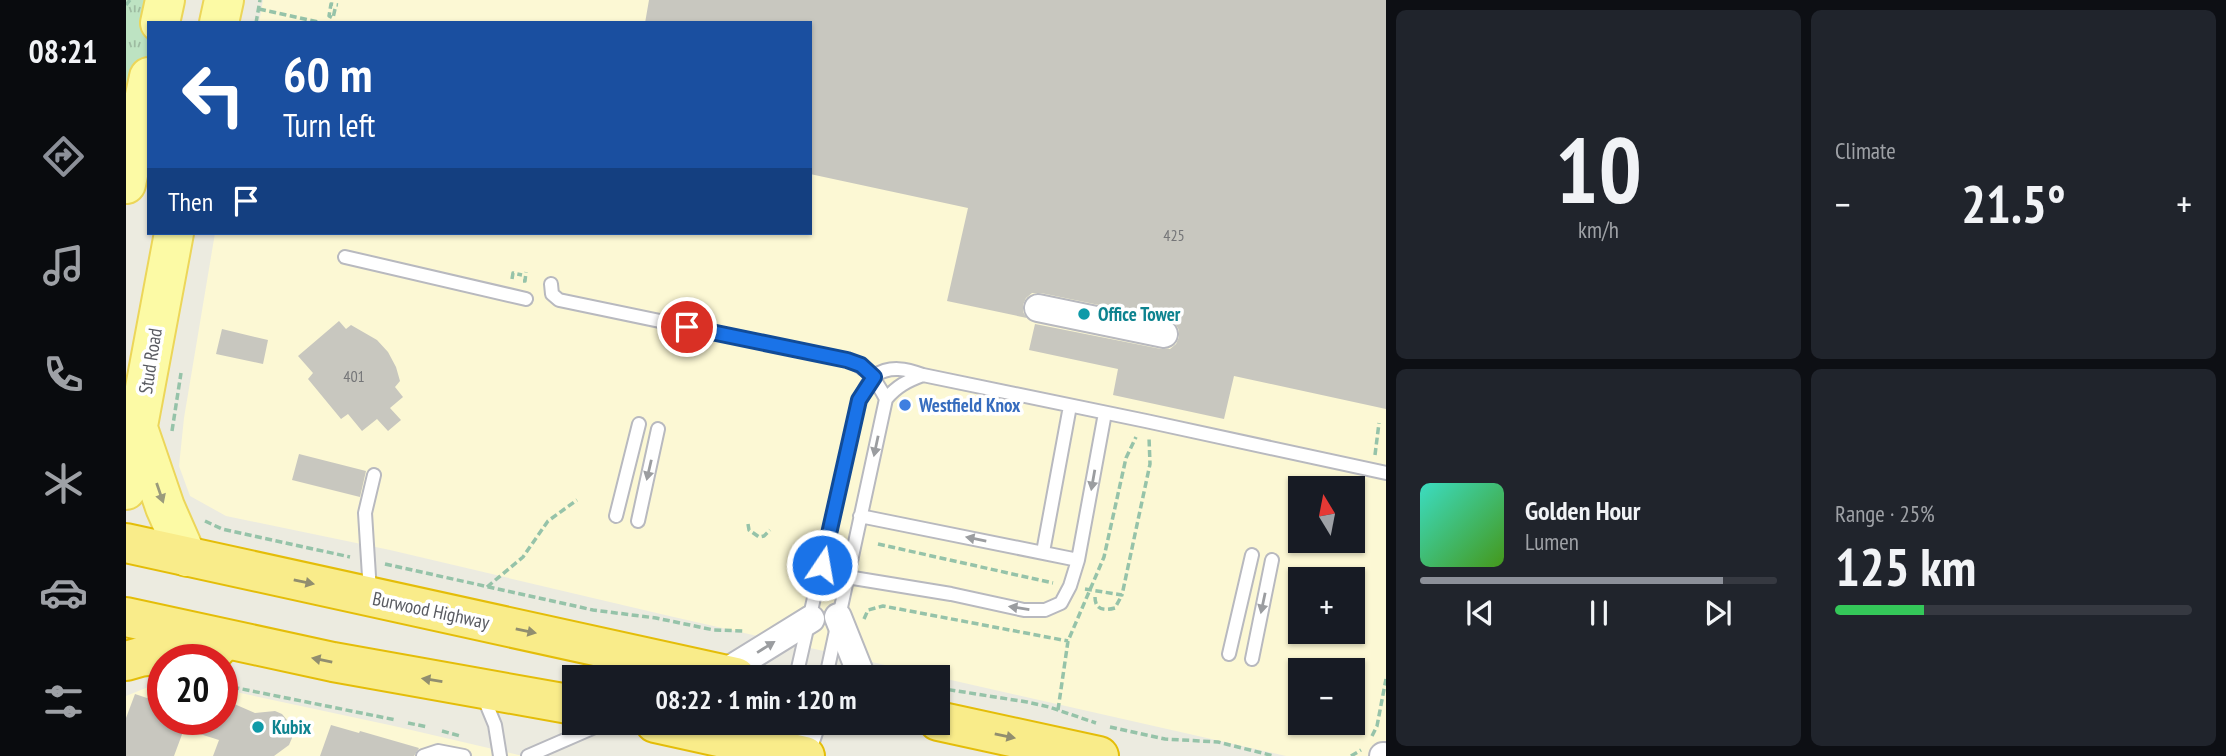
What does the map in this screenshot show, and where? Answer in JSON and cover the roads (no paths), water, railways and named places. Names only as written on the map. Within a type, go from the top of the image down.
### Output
[{"type":"highway","name":"Burwood Highway","points":[[126,543],[187,557],[369,578],[689,665]]},
{"type":"highway","points":[[126,617],[333,662],[562,703]]},
{"type":"highway","points":[[126,661],[247,644]]},
{"type":"highway","points":[[950,722],[1102,735]]},
{"type":"highway","points":[[696,735],[744,749],[802,756]]},
{"type":"main road","points":[[160,21],[165,0]]},
{"type":"main road","points":[[222,21],[242,5]]},
{"type":"main road","points":[[126,184],[147,85]]},
{"type":"main road","name":"Stud Road","points":[[126,490],[155,433],[156,319],[174,235]]},
{"type":"main road","points":[[155,433],[165,507],[187,557]]},
{"type":"street","points":[[1038,308],[1164,334]]},
{"type":"street","points":[[838,617],[857,665]]},
{"type":"street","points":[[745,665],[811,619]]},
{"type":"street","points":[[799,735],[802,756]]},
{"type":"street","points":[[802,756],[809,735]]},
{"type":"lane","points":[[345,257],[526,299]]},
{"type":"lane","points":[[551,284],[552,294],[559,300],[847,360],[861,365],[874,377],[886,399]]},
{"type":"lane","points":[[799,665],[859,400],[874,377],[897,369],[1386,473]]},
{"type":"lane","points":[[828,665],[886,399],[905,381],[923,375]]},
{"type":"lane","points":[[1043,552],[1070,406]]},
{"type":"lane","points":[[847,577],[1024,610],[1045,610],[1061,603],[1070,586],[1078,560],[1105,413]]},
{"type":"lane","points":[[617,510],[639,424]]},
{"type":"lane","points":[[639,516],[659,429]]},
{"type":"lane","points":[[369,578],[365,513],[374,475]]},
{"type":"lane","points":[[860,516],[1078,560]]},
{"type":"lane","points":[[1230,648],[1252,555]]},
{"type":"lane","points":[[1253,653],[1272,560]]},
{"type":"lane","points":[[475,687],[489,706],[500,756]]},
{"type":"lane","points":[[528,756],[576,735]]},
{"type":"lane","points":[[1383,756],[1386,744]]},
{"type":"lane","points":[[423,756],[438,751],[464,756]]},
{"type":"place","name":"Office Tower","points":[[1084,314]]},
{"type":"place","name":"Westfield Knox","points":[[905,405]]},
{"type":"place","name":"Kubix","points":[[258,727]]}]
